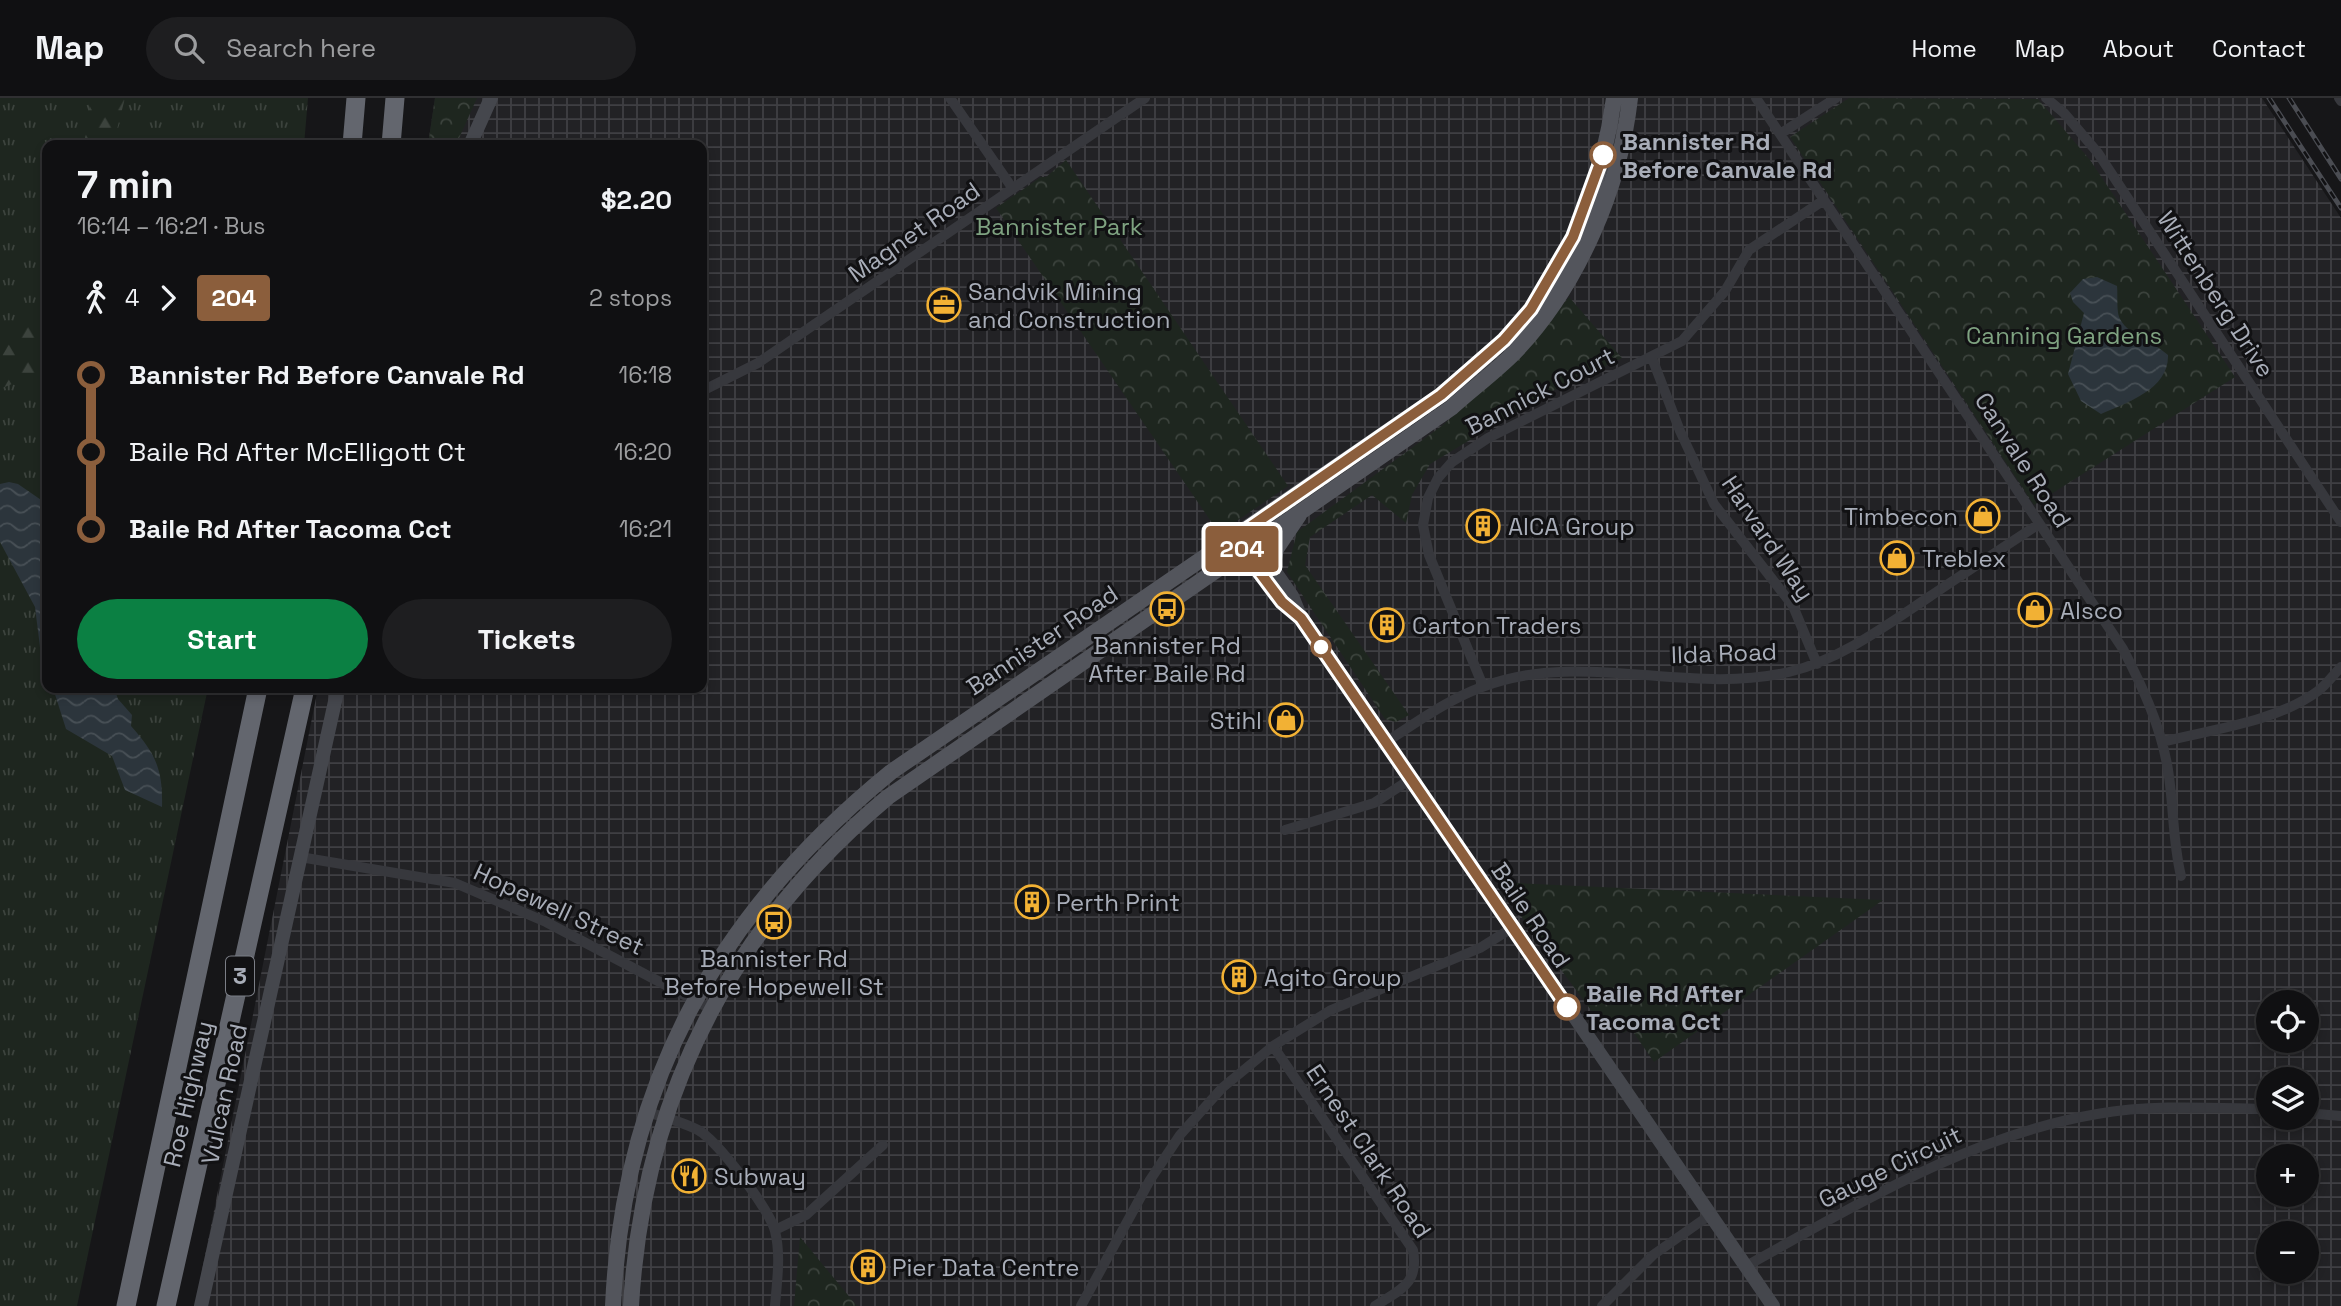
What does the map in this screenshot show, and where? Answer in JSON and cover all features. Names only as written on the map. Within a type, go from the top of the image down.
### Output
[{"type":"highway","points":[[352,140],[356,98]]},
{"type":"highway","points":[[391,140],[395,98]]},
{"type":"highway","name":"Roe Highway","points":[[126,1306],[257,693]]},
{"type":"highway","name":"Roe Highway","points":[[166,1306],[304,693]]},
{"type":"main road","name":"Bannister Road","points":[[631,1306],[639,1223],[665,1118],[710,1009],[770,916],[858,822],[925,770],[1441,395],[1504,340],[1531,309],[1573,237],[1587,205],[1606,146],[1614,98]]},
{"type":"main road","name":"Bannister Road","points":[[613,1306],[621,1221],[647,1112],[675,1041],[695,1000],[739,929],[765,894],[825,829],[930,744],[1244,540],[1304,506],[1451,408],[1522,343],[1562,288],[1588,243],[1619,157],[1630,98]]},
{"type":"main road","points":[[1272,568],[1276,549],[1304,506]]},
{"type":"street","points":[[472,140],[491,98]]},
{"type":"street","points":[[950,98],[1013,189]]},
{"type":"street","name":"Magnet Road","points":[[707,388],[758,363],[1145,98]]},
{"type":"street","name":"Canvale Road","points":[[1756,98],[2123,649],[2141,682],[2162,742],[2172,803],[2174,843],[2181,876]]},
{"type":"street","points":[[1780,134],[1836,98]]},
{"type":"street","name":"Wittenberg Drive","points":[[2046,98],[2064,113],[2098,153],[2341,522]]},
{"type":"street","name":"Bannick Court","points":[[1483,686],[1429,555],[1423,525],[1428,498],[1438,478],[1452,462],[1488,438],[1682,341],[1725,292],[1749,250],[1824,200]]},
{"type":"street","name":"Harvard Way","points":[[1651,358],[1680,431],[1714,504],[1793,606],[1817,664]]},
{"type":"street","name":"Ilda Road","points":[[1386,742],[1437,709],[1483,686],[1526,675],[1574,671],[1709,680],[1760,678],[1817,664],[1869,637],[2039,524]]},
{"type":"street","name":"Baile Road","points":[[1244,540],[1272,568],[1292,596],[1301,618],[1773,1306]]},
{"type":"street","name":"Baile Road","points":[[1244,540],[1282,602],[1301,618]]},
{"type":"street","points":[[2162,742],[2273,713],[2299,703],[2321,689],[2341,667]]},
{"type":"street","name":"Vulcan Road","points":[[201,1306],[337,693]]},
{"type":"street","points":[[1285,830],[1374,803],[1411,779]]},
{"type":"street","name":"Hopewell Street","points":[[300,857],[455,883],[545,922],[710,1009]]},
{"type":"street","points":[[1081,1306],[1150,1180],[1180,1135],[1222,1088],[1273,1046],[1331,1010],[1480,948],[1512,928]]},
{"type":"street","name":"Ernest Clark Road","points":[[1273,1046],[1413,1250],[1416,1268],[1409,1283],[1375,1306]]},
{"type":"street","name":"Gauge Circuit","points":[[1746,1266],[1912,1174],[1962,1152],[2022,1132],[2098,1113],[2179,1107],[2256,1108]]},
{"type":"street","points":[[647,1112],[699,1130],[712,1141],[765,1208],[775,1230],[778,1253],[775,1306]]},
{"type":"street","points":[[2319,1114],[2341,1116]]},
{"type":"street","points":[[775,1230],[806,1215],[883,1144]]},
{"type":"street","points":[[1602,1306],[1653,1255],[1710,1215]]},
{"type":"shaded area","points":[[435,98],[2262,98],[2341,218],[2341,1306],[195,1306],[317,693],[707,693],[707,140],[429,140]]},
{"type":"green space","points":[[0,98],[308,98],[304,140],[42,140],[42,693],[207,693],[77,1306],[0,1306]]},
{"type":"green space","points":[[91,98],[125,98],[114,140],[85,140]]},
{"type":"green space","points":[[435,98],[477,98],[458,140],[429,140]]},
{"type":"green space","name":"Canning Gardens","points":[[1849,98],[2038,99],[2090,160],[2235,377],[2034,505],[1790,137]]},
{"type":"green space","name":"Bannister Park","points":[[1066,160],[1288,486],[1219,533],[996,208],[1041,177],[1046,177]]},
{"type":"green space","points":[[1569,297],[1622,358],[1548,393],[1430,464],[1412,495],[1406,523],[1372,495],[1310,537],[1305,565],[1409,715],[1396,722],[1385,719],[1287,572],[1297,532],[1443,425],[1524,353]]},
{"type":"green space","points":[[17,321],[42,323],[42,397],[19,381],[0,389],[0,350]]},
{"type":"green space","points":[[1515,883],[1883,900],[1654,1062],[1631,1029],[1623,1033],[1618,1026],[1608,1033],[1498,885]]},
{"type":"green space","points":[[800,1237],[857,1306],[794,1306]]},
{"type":"water","points":[[2097,277],[2117,286],[2118,312],[2124,325],[2168,355],[2167,367],[2162,377],[2145,393],[2101,414],[2081,401],[2068,374],[2084,313],[2073,302],[2070,293],[2083,279]]},
{"type":"water","points":[[0,484],[18,484],[42,501],[42,653],[35,607],[0,542]]},
{"type":"water","points":[[55,693],[116,693],[132,715],[131,726],[147,745],[156,763],[161,783],[162,807],[125,790],[112,756],[66,729]]},
{"type":"railway","points":[[2269,98],[2341,208]]},
{"type":"railway","points":[[2289,98],[2341,179]]},
{"type":"bus line","name":"204","points":[[1567,1007],[1301,618],[1282,602],[1234,538],[1441,395],[1504,340],[1531,309],[1550,280],[1587,205],[1603,155]]},
{"type":"place","name":"Bannister Rd Before Canvale Rd","points":[[1603,155]]},
{"type":"place","name":"Sandvik Mining and Construction","points":[[944,305]]},
{"type":"place","name":"Timbecon","points":[[1983,516]]},
{"type":"place","name":"AICA Group","points":[[1483,526]]},
{"type":"place","name":"Treblex","points":[[1897,558]]},
{"type":"place","name":"Bannister Rd After Baile Rd","points":[[1167,609]]},
{"type":"place","name":"Alsco","points":[[2035,610]]},
{"type":"place","name":"Carton Traders","points":[[1387,625]]},
{"type":"place","name":"Stihl","points":[[1286,720]]},
{"type":"place","name":"Perth Print","points":[[1032,902]]},
{"type":"place","name":"Bannister Rd Before Hopewell St","points":[[774,922]]},
{"type":"place","name":"Agito Group","points":[[1239,977]]},
{"type":"place","name":"Baile Rd After Tacoma Cct","points":[[1567,1007]]},
{"type":"place","name":"Subway","points":[[689,1176]]},
{"type":"place","name":"Pier Data Centre","points":[[868,1267]]}]
